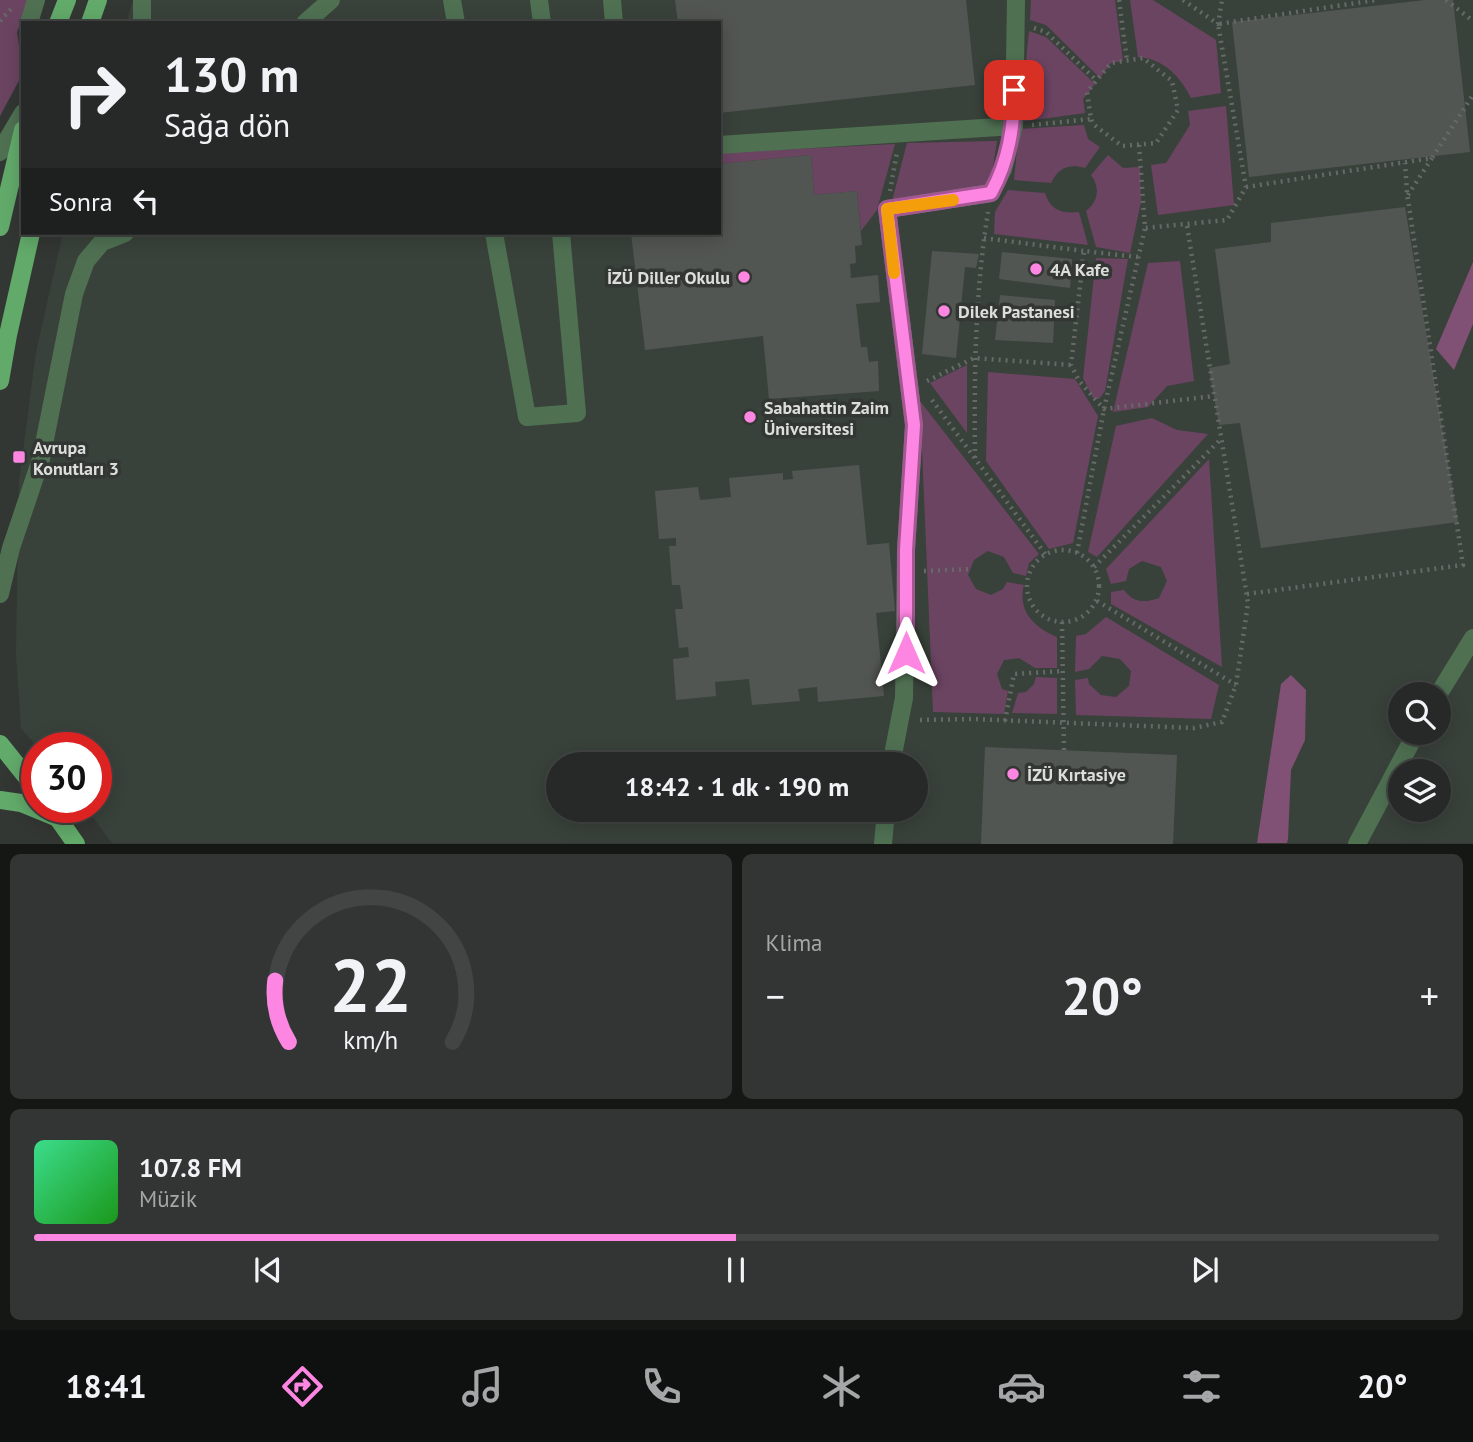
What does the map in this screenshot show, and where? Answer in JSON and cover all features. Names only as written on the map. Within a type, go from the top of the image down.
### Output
[{"type":"main road","points":[[59,21],[67,0]]},
{"type":"main road","points":[[91,21],[98,0]]},
{"type":"main road","points":[[0,227],[21,138]]},
{"type":"main road","points":[[0,382],[31,235]]},
{"type":"main road","points":[[0,744],[21,770]]},
{"type":"main road","points":[[0,800],[21,803]]},
{"type":"main road","points":[[62,823],[76,844]]},
{"type":"street","points":[[30,21],[36,0]]},
{"type":"street","points":[[142,0],[142,21]]},
{"type":"street","points":[[307,21],[331,0]]},
{"type":"street","points":[[452,0],[456,21]]},
{"type":"street","points":[[540,0],[541,21]]},
{"type":"street","points":[[612,0],[614,21]]},
{"type":"street","points":[[894,752],[905,687],[906,572],[914,425],[887,209],[991,193],[1003,169],[1014,127],[1016,0]]},
{"type":"street","points":[[0,152],[21,116]]},
{"type":"street","points":[[721,145],[1014,127]]},
{"type":"street","points":[[0,594],[11,548],[41,459],[63,343],[82,272],[86,261],[102,242],[120,235]]},
{"type":"street","points":[[494,235],[527,417],[577,413],[561,235]]},
{"type":"street","points":[[1446,682],[1473,638]]},
{"type":"street","points":[[1357,844],[1410,745]]},
{"type":"street","points":[[883,844],[885,822]]},
{"type":"path","points":[[1119,0],[1127,61]]},
{"type":"path","points":[[1183,0],[1218,24],[1376,0]]},
{"type":"path","points":[[1145,228],[1227,220],[1247,187],[1218,24],[1222,0]]},
{"type":"path","points":[[1446,0],[1473,21]]},
{"type":"path","points":[[1015,21],[1046,32],[1097,81]]},
{"type":"path","points":[[1143,58],[1172,81],[1178,110],[1156,143],[1122,146],[1093,124],[1087,92],[1097,81],[1111,63],[1143,58]]},
{"type":"path","points":[[1408,195],[1473,95]]},
{"type":"path","points":[[1014,127],[1091,118]]},
{"type":"path","points":[[887,209],[900,134]]},
{"type":"path","points":[[1077,553],[1104,409],[1145,228],[1139,145]]},
{"type":"path","points":[[1247,187],[1432,158]]},
{"type":"path","points":[[1247,594],[1463,565],[1405,163]]},
{"type":"path","points":[[975,458],[974,358],[984,238],[991,193]]},
{"type":"path","points":[[900,720],[1194,728],[1222,722],[1236,685],[1248,603],[1187,226]]},
{"type":"path","points":[[984,238],[1138,257]]},
{"type":"path","points":[[1084,251],[1070,365],[1079,381],[1104,409]]},
{"type":"path","points":[[906,364],[920,384],[974,358],[1070,365]]},
{"type":"path","points":[[928,395],[1046,555]]},
{"type":"path","points":[[1104,409],[1214,396]]},
{"type":"path","points":[[1094,567],[1221,439]]},
{"type":"path","points":[[1066,550],[1087,559],[1094,567],[1099,578],[1097,601],[1081,618],[1062,622],[1046,619],[1030,601],[1028,577],[1033,565],[1046,555],[1066,550]]},
{"type":"path","points":[[906,572],[971,569]]},
{"type":"path","points":[[1097,601],[1236,685]]},
{"type":"path","points":[[1062,622],[1064,751]]},
{"type":"path","points":[[1005,721],[1014,674],[1064,671]]},
{"type":"shaded area","points":[[0,0],[30,0],[17,32],[21,77],[0,116]]},
{"type":"shaded area","name":"Sabahattin Zaim Üniversitesi","points":[[133,0],[1473,0],[1473,843],[112,843],[97,823],[112,823],[112,732],[24,732],[21,728],[16,654],[19,482],[36,352],[63,235],[721,235],[721,21],[127,21]]},
{"type":"shaded area","points":[[1031,0],[1115,0],[1123,61],[1111,63],[1100,78],[1046,25],[1030,20]]},
{"type":"shaded area","points":[[1130,0],[1153,0],[1216,40],[1221,93],[1191,98],[1170,70],[1155,61],[1138,57]]},
{"type":"shaded area","points":[[1029,31],[1046,37],[1095,84],[1083,99],[1085,113],[1020,122]]},
{"type":"shaded area","points":[[1226,106],[1234,205],[1158,215],[1151,165],[1166,163],[1190,125],[1188,111]]},
{"type":"shaded area","points":[[1084,125],[1088,139],[1100,147],[1085,168],[1065,168],[1051,183],[1014,180],[1019,129]]},
{"type":"shaded area","points":[[997,141],[990,186],[892,201],[907,143]]},
{"type":"shaded area","points":[[895,144],[877,210],[861,231],[857,191],[814,195],[811,155],[721,164],[721,153]]},
{"type":"shaded area","points":[[1108,155],[1123,168],[1140,167],[1141,202],[1130,253],[1096,247],[1086,211],[1094,203],[1097,194],[1091,175]]},
{"type":"shaded area","points":[[1008,190],[1045,193],[1053,207],[1058,210],[1079,212],[1088,245],[994,234],[995,212]]},
{"type":"shaded area","points":[[1096,258],[1128,259],[1105,391],[1099,399],[1093,398],[1083,378]]},
{"type":"shaded area","points":[[1180,261],[1194,381],[1167,386],[1148,407],[1113,412],[1148,263]]},
{"type":"shaded area","points":[[1473,262],[1473,324],[1454,370],[1436,349]]},
{"type":"shaded area","points":[[967,365],[967,433],[930,383]]},
{"type":"shaded area","points":[[988,372],[1075,379],[1098,416],[1073,543],[1049,549],[986,461]]},
{"type":"shaded area","points":[[920,401],[1039,554],[1029,563],[1026,576],[1013,573],[1004,557],[988,551],[974,560],[968,575],[976,589],[991,595],[1003,589],[1007,582],[1024,585],[1023,602],[1029,617],[1041,629],[1057,637],[1057,668],[1035,668],[1019,658],[1004,660],[997,674],[1002,689],[1008,691],[1004,714],[933,712]]},
{"type":"shaded area","points":[[1152,418],[1177,430],[1208,434],[1097,557],[1088,552],[1116,426]]},
{"type":"shaded area","points":[[1209,459],[1222,667],[1111,604],[1111,592],[1124,590],[1140,601],[1159,598],[1167,581],[1161,567],[1142,561],[1129,569],[1126,581],[1111,584],[1106,569]]},
{"type":"shaded area","points":[[1106,617],[1219,685],[1211,719],[1076,715],[1075,680],[1088,678],[1089,684],[1101,695],[1116,697],[1129,686],[1131,671],[1120,659],[1102,656],[1089,669],[1075,672],[1076,636],[1086,634]]},
{"type":"shaded area","points":[[1291,675],[1306,690],[1305,740],[1291,770],[1288,839],[1287,843],[1257,843],[1281,684]]},
{"type":"shaded area","points":[[1036,677],[1057,678],[1057,714],[1012,713],[1018,693],[1026,692],[1034,684]]},
{"type":"building","points":[[675,0],[966,0],[975,85],[721,113],[721,21],[678,21]]},
{"type":"building","points":[[1425,0],[1453,0],[1470,152],[1249,177],[1232,22]]},
{"type":"building","name":"İZÜ Diller Okulu","points":[[811,155],[814,195],[857,191],[862,245],[855,246],[856,263],[850,264],[851,278],[878,275],[880,302],[856,304],[861,347],[867,347],[869,362],[878,361],[879,391],[769,399],[763,336],[645,350],[631,235],[721,235],[721,164]]},
{"type":"building","points":[[1405,207],[1458,522],[1261,548],[1240,423],[1219,425],[1209,368],[1230,364],[1215,249],[1271,242],[1271,223]]},
{"type":"building","name":"Dilek Pastanesi","points":[[932,251],[979,254],[976,268],[965,267],[956,358],[922,354]]},
{"type":"building","name":"4A Kafe","points":[[1002,252],[1072,259],[1070,288],[999,279]]},
{"type":"building","name":"Dilek Pastanesi","points":[[1000,295],[1055,300],[1053,343],[995,340]]},
{"type":"building","points":[[859,465],[867,545],[889,543],[895,611],[876,613],[884,696],[818,702],[817,687],[798,689],[800,701],[752,705],[749,679],[715,682],[716,696],[676,700],[673,659],[689,657],[688,647],[679,648],[675,609],[683,609],[680,585],[672,585],[669,546],[676,546],[676,538],[659,539],[655,491],[698,487],[700,500],[731,497],[729,478],[783,473],[783,480],[793,479],[792,471]]},
{"type":"building","points":[[985,747],[1177,755],[1173,844],[981,844]]},
{"type":"slow traffic","points":[[894,273],[887,209],[953,200]]},
{"type":"place","name":"4A Kafe","points":[[1036,269]]},
{"type":"place","name":"İZÜ Diller Okulu","points":[[744,277]]},
{"type":"place","name":"Dilek Pastanesi","points":[[944,311]]},
{"type":"place","name":"Sabahattin Zaim Üniversitesi","points":[[750,417]]},
{"type":"place","name":"Avrupa Konutları 3","points":[[19,457]]},
{"type":"place","name":"İZÜ Kırtasiye","points":[[1013,774]]},
{"type":"route","points":[[906,653],[906,550],[914,425],[887,209],[991,193],[1003,169],[1014,127],[1014,90]]}]
